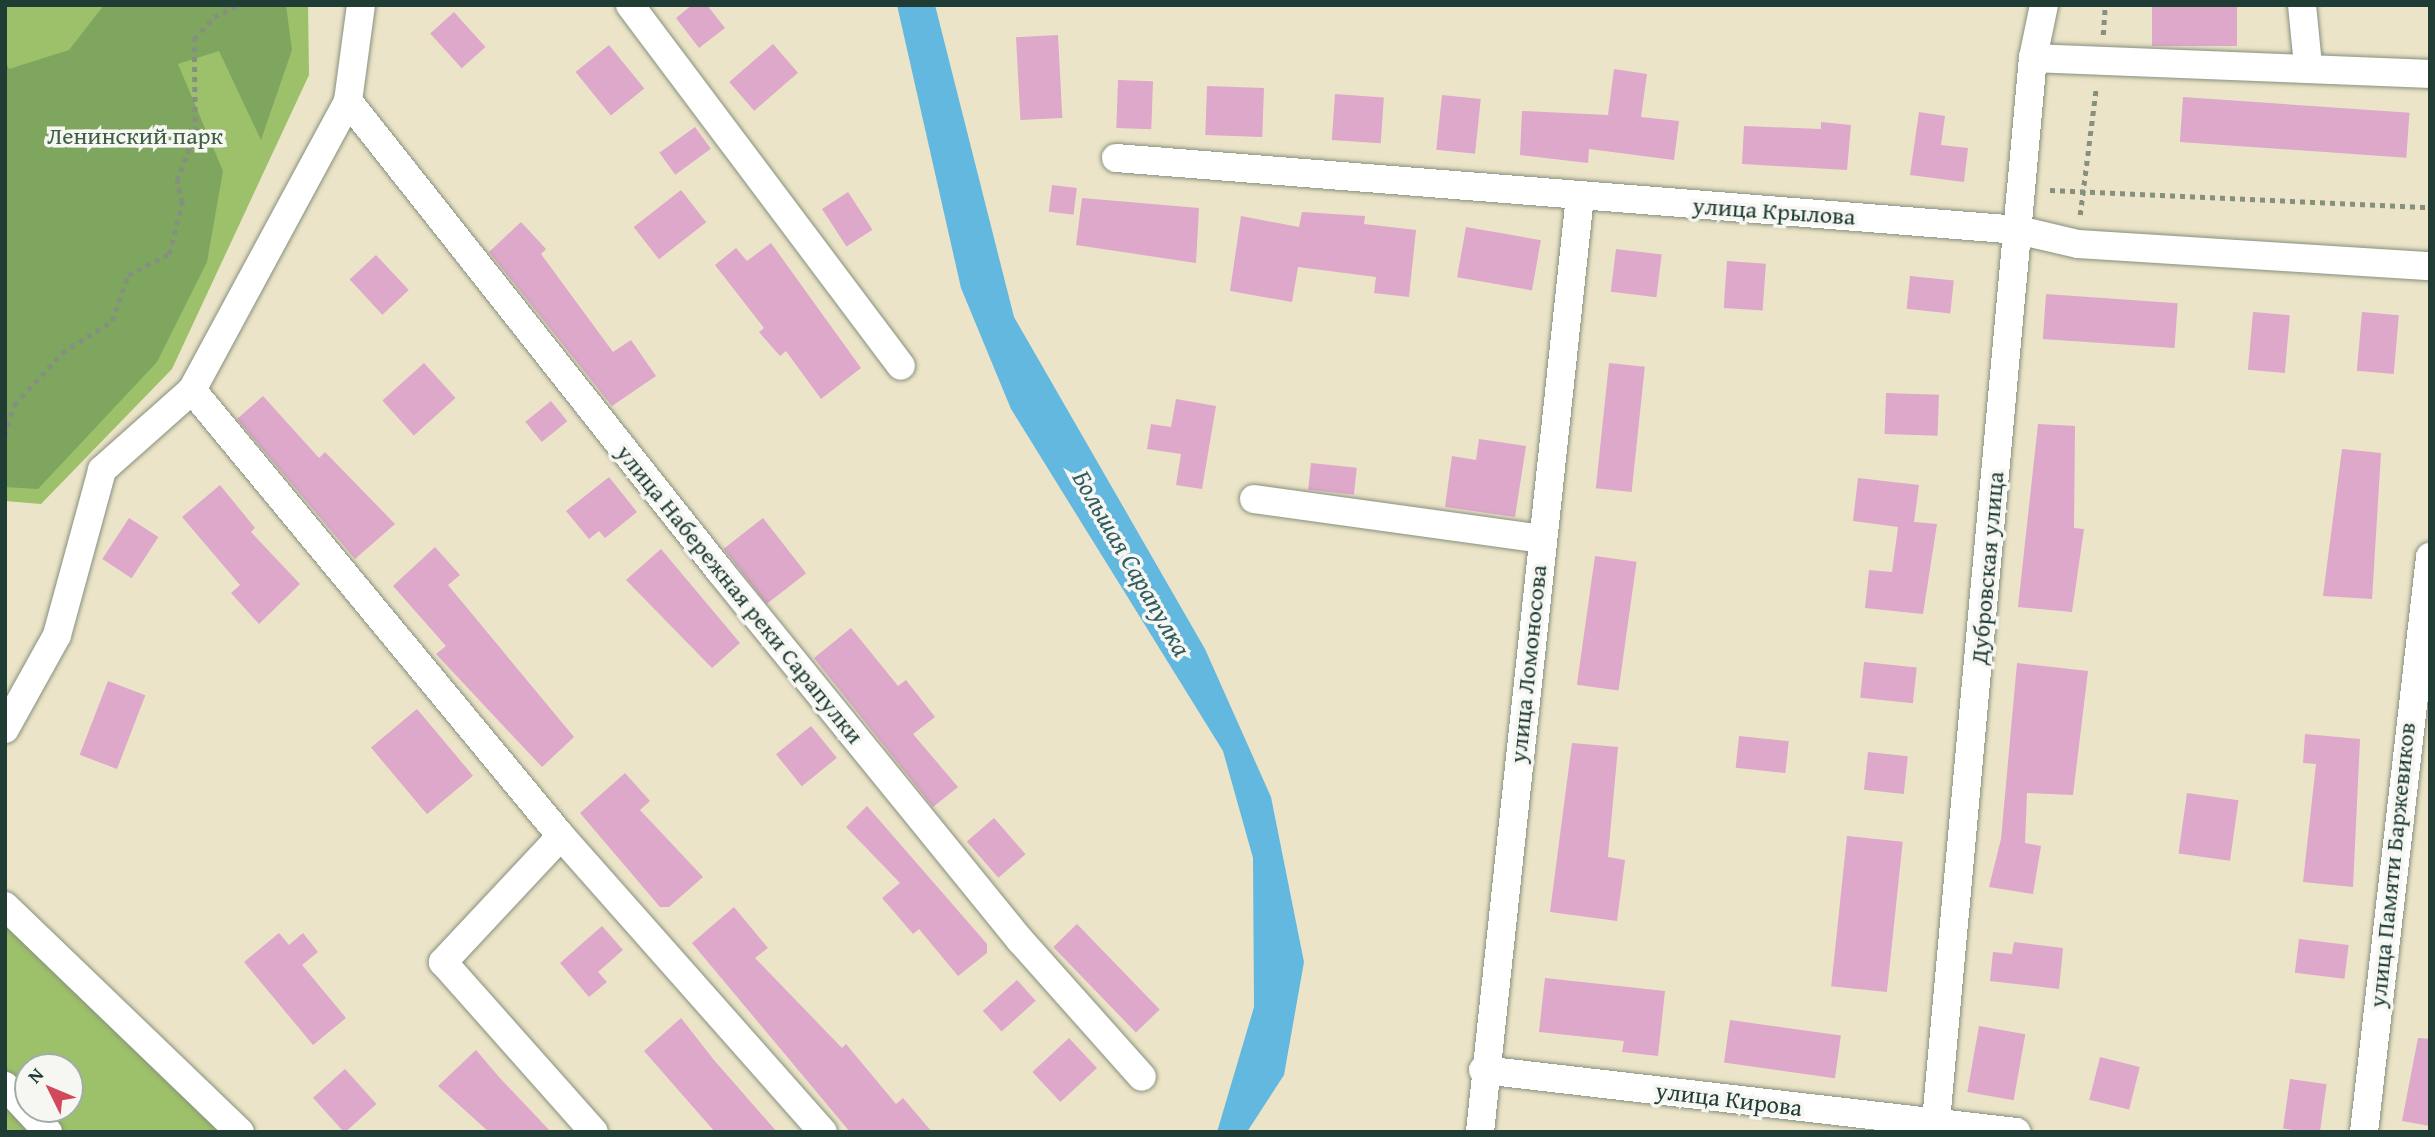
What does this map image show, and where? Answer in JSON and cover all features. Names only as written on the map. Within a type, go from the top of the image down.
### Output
[{"type":"street","points":[[5,729],[57,635],[102,470],[192,390],[348,101],[360,5]]},
{"type":"street","points":[[630,5],[901,366]]},
{"type":"street","name":"Дубровская улица","points":[[1935,1128],[2033,58],[2044,5]]},
{"type":"street","points":[[2302,5],[2308,65]]},
{"type":"street","points":[[2033,58],[2100,62],[2308,65],[2430,74]]},
{"type":"street","name":"улица Набережная реки Сарапулки","points":[[348,101],[737,593],[1020,940],[1142,1077]]},
{"type":"street","name":"улица Крылова","points":[[1116,158],[2018,230],[2078,244],[2430,266]]},
{"type":"street","name":"улица Ломоносова","points":[[1480,1132],[1483,1070],[1580,196]]},
{"type":"street","points":[[192,390],[561,836],[824,1132]]},
{"type":"street","points":[[1254,499],[1542,539]]},
{"type":"street","name":"улица Памяти Баржевиков","points":[[2364,1132],[2419,708],[2430,557]]},
{"type":"street","points":[[561,836],[443,962],[594,1132]]},
{"type":"street","points":[[5,906],[240,1132]]},
{"type":"street","name":"улица Кирова","points":[[1483,1070],[1935,1128],[2016,1132]]},
{"type":"street","points":[[5,1086],[48,1132]]},
{"type":"path","points":[[5,436],[14,405],[62,353],[112,321],[128,275],[169,254],[182,203],[177,181],[195,132],[194,39],[214,17],[239,5]]},
{"type":"path","points":[[2078,244],[2081,193],[2100,62],[2105,5]]},
{"type":"path","points":[[2022,188],[2081,193],[2430,207]]},
{"type":"green space","name":"Ленинский парк","points":[[5,5],[308,5],[309,75],[172,369],[41,504],[5,501]]},
{"type":"green space","name":"Ленинский парк","points":[[104,5],[286,5],[292,50],[261,140],[219,51],[178,64],[223,171],[207,262],[157,362],[38,489],[5,487],[5,61],[9,69],[69,50]]},
{"type":"green space","points":[[5,898],[237,1132],[5,1132]]},
{"type":"water","name":"Большая Сарапулка","points":[[897,5],[935,5],[1014,317],[1205,649],[1271,797],[1304,962],[1284,1075],[1247,1132],[1217,1132],[1254,1007],[1253,858],[1223,751],[1011,409],[961,288]]},
{"type":"building","points":[[692,5],[707,5],[725,28],[699,48],[676,18]]},
{"type":"building","points":[[2152,5],[2237,5],[2237,46],[2152,46]]},
{"type":"building","points":[[454,12],[485,47],[462,68],[430,33]]},
{"type":"building","points":[[1058,35],[1062,118],[1020,120],[1016,37]]},
{"type":"building","points":[[773,44],[798,73],[754,111],[729,82]]},
{"type":"building","points":[[609,45],[644,89],[611,116],[576,72]]},
{"type":"building","points":[[1614,69],[1647,74],[1641,117],[1679,121],[1674,160],[1589,149],[1588,163],[1520,155],[1522,111],[1608,115]]},
{"type":"building","points":[[1118,80],[1153,81],[1151,129],[1116,128]]},
{"type":"building","points":[[1207,86],[1264,88],[1262,137],[1205,135]]},
{"type":"building","points":[[1335,94],[1384,97],[1381,143],[1332,140]]},
{"type":"building","points":[[1442,95],[1481,99],[1475,154],[1436,150]]},
{"type":"building","points":[[2183,97],[2409,113],[2406,158],[2180,142]]},
{"type":"building","points":[[1919,112],[1945,116],[1941,145],[1968,148],[1964,182],[1910,175]]},
{"type":"building","points":[[1821,122],[1851,125],[1847,170],[1742,164],[1744,126],[1821,129]]},
{"type":"building","points":[[695,127],[711,149],[675,175],[659,153]]},
{"type":"building","points":[[1052,185],[1077,188],[1074,215],[1049,212]]},
{"type":"building","points":[[681,190],[706,222],[659,259],[634,227]]},
{"type":"building","points":[[848,192],[873,230],[847,247],[822,209]]},
{"type":"building","points":[[1082,198],[1199,208],[1196,263],[1076,245]]},
{"type":"building","points":[[1302,212],[1365,216],[1364,224],[1416,230],[1409,297],[1374,293],[1376,277],[1298,267],[1292,302],[1230,291],[1241,216],[1299,227]]},
{"type":"building","points":[[521,222],[546,249],[541,254],[613,352],[631,340],[656,376],[612,406],[489,252]]},
{"type":"building","points":[[1466,227],[1541,240],[1532,290],[1457,277]]},
{"type":"building","points":[[771,243],[861,368],[821,399],[786,351],[780,356],[759,332],[764,328],[715,265],[736,248],[747,261]]},
{"type":"building","points":[[1616,249],[1662,255],[1656,297],[1611,292]]},
{"type":"building","points":[[376,255],[409,290],[382,315],[350,280]]},
{"type":"building","points":[[1727,261],[1766,264],[1763,311],[1724,308]]},
{"type":"building","points":[[1910,276],[1954,281],[1950,313],[1907,309]]},
{"type":"building","points":[[2046,294],[2178,303],[2175,348],[2043,339]]},
{"type":"building","points":[[2253,312],[2290,315],[2285,373],[2248,370]]},
{"type":"building","points":[[2362,312],[2399,315],[2394,374],[2357,371]]},
{"type":"building","points":[[424,363],[455,398],[414,435],[382,400]]},
{"type":"building","points":[[1609,363],[1645,367],[1632,492],[1596,488]]},
{"type":"building","points":[[1886,393],[1939,395],[1938,436],[1885,434]]},
{"type":"building","points":[[263,396],[319,458],[325,452],[395,524],[355,559],[237,419]]},
{"type":"building","points":[[1176,399],[1216,406],[1202,489],[1176,485],[1181,454],[1147,449],[1151,424],[1171,427]]},
{"type":"building","points":[[551,401],[567,421],[542,442],[525,422]]},
{"type":"building","points":[[2038,424],[2075,426],[2074,528],[2084,529],[2072,612],[2018,607]]},
{"type":"building","points":[[1479,439],[1526,446],[1515,517],[1445,507],[1452,456],[1476,460]]},
{"type":"building","points":[[2342,449],[2381,453],[2372,599],[2323,596]]},
{"type":"building","points":[[1311,463],[1357,468],[1354,495],[1308,490]]},
{"type":"building","points":[[609,477],[637,512],[605,538],[599,531],[589,539],[566,511]]},
{"type":"building","points":[[1858,478],[1919,485],[1914,522],[1937,524],[1923,614],[1865,608],[1869,570],[1892,572],[1898,527],[1853,521]]},
{"type":"building","points":[[220,485],[255,528],[251,532],[300,584],[259,624],[231,593],[240,585],[182,517]]},
{"type":"building","points":[[129,518],[158,537],[132,578],[102,559]]},
{"type":"building","points":[[763,518],[806,573],[767,604],[724,549]]},
{"type":"building","points":[[435,547],[460,575],[448,585],[574,737],[542,767],[436,654],[446,646],[393,586]]},
{"type":"building","points":[[661,549],[740,643],[712,668],[626,580]]},
{"type":"building","points":[[1595,556],[1637,562],[1618,691],[1577,685]]},
{"type":"building","points":[[851,628],[898,686],[906,680],[935,717],[913,734],[958,787],[933,807],[814,658]]},
{"type":"building","points":[[1864,662],[1917,668],[1913,703],[1860,698]]},
{"type":"building","points":[[2017,663],[2088,671],[2073,795],[2027,793],[2025,843],[2041,846],[2033,894],[1989,887],[2001,839]]},
{"type":"building","points":[[108,681],[145,695],[117,769],[80,755]]},
{"type":"building","points":[[417,709],[473,776],[427,814],[371,748]]},
{"type":"building","points":[[811,726],[837,758],[802,786],[776,754]]},
{"type":"building","points":[[2305,734],[2360,739],[2353,887],[2303,882],[2316,764],[2303,763]]},
{"type":"building","points":[[1739,736],[1789,741],[1785,773],[1736,768]]},
{"type":"building","points":[[1572,743],[1618,747],[1608,857],[1625,860],[1617,921],[1550,912]]},
{"type":"building","points":[[1868,752],[1908,756],[1904,794],[1864,790]]},
{"type":"building","points":[[625,773],[650,801],[640,810],[703,877],[669,907],[660,907],[580,813]]},
{"type":"building","points":[[2187,793],[2238,800],[2230,861],[2179,853]]},
{"type":"building","points":[[867,806],[987,944],[987,953],[958,976],[919,929],[913,934],[882,898],[900,883],[846,827]]},
{"type":"building","points":[[994,818],[1025,854],[998,878],[967,842]]},
{"type":"building","points":[[1847,836],[1903,842],[1887,992],[1831,986]]},
{"type":"building","points":[[734,907],[768,948],[755,958],[842,1048],[846,1044],[896,1104],[903,1098],[932,1132],[850,1132],[692,943]]},
{"type":"building","points":[[1077,924],[1160,1010],[1136,1033],[1053,947]]},
{"type":"building","points":[[602,926],[623,950],[598,972],[607,982],[589,997],[560,963]]},
{"type":"building","points":[[279,933],[289,945],[303,933],[318,952],[302,965],[346,1018],[313,1045],[244,962]]},
{"type":"building","points":[[2299,939],[2349,945],[2344,979],[2295,973]]},
{"type":"building","points":[[2014,942],[2063,948],[2059,989],[1990,981],[1993,952],[2012,954]]},
{"type":"building","points":[[1545,978],[1665,991],[1658,1056],[1622,1052],[1624,1041],[1539,1032]]},
{"type":"building","points":[[1017,980],[1036,1001],[1002,1032],[983,1011]]},
{"type":"building","points":[[681,1018],[777,1132],[715,1132],[644,1051]]},
{"type":"building","points":[[1730,1020],[1841,1036],[1835,1078],[1724,1063]]},
{"type":"building","points":[[1979,1026],[2025,1034],[2014,1100],[1967,1092]]},
{"type":"building","points":[[1069,1038],[1097,1068],[1060,1102],[1032,1072]]},
{"type":"building","points":[[2418,1038],[2430,1039],[2430,1126],[2402,1121]]},
{"type":"building","points":[[476,1050],[551,1132],[489,1132],[438,1086]]},
{"type":"building","points":[[2100,1057],[2140,1067],[2129,1110],[2089,1100]]},
{"type":"building","points":[[345,1069],[376,1104],[344,1132],[313,1098]]},
{"type":"building","points":[[2290,1079],[2327,1084],[2320,1132],[2283,1129]]}]
